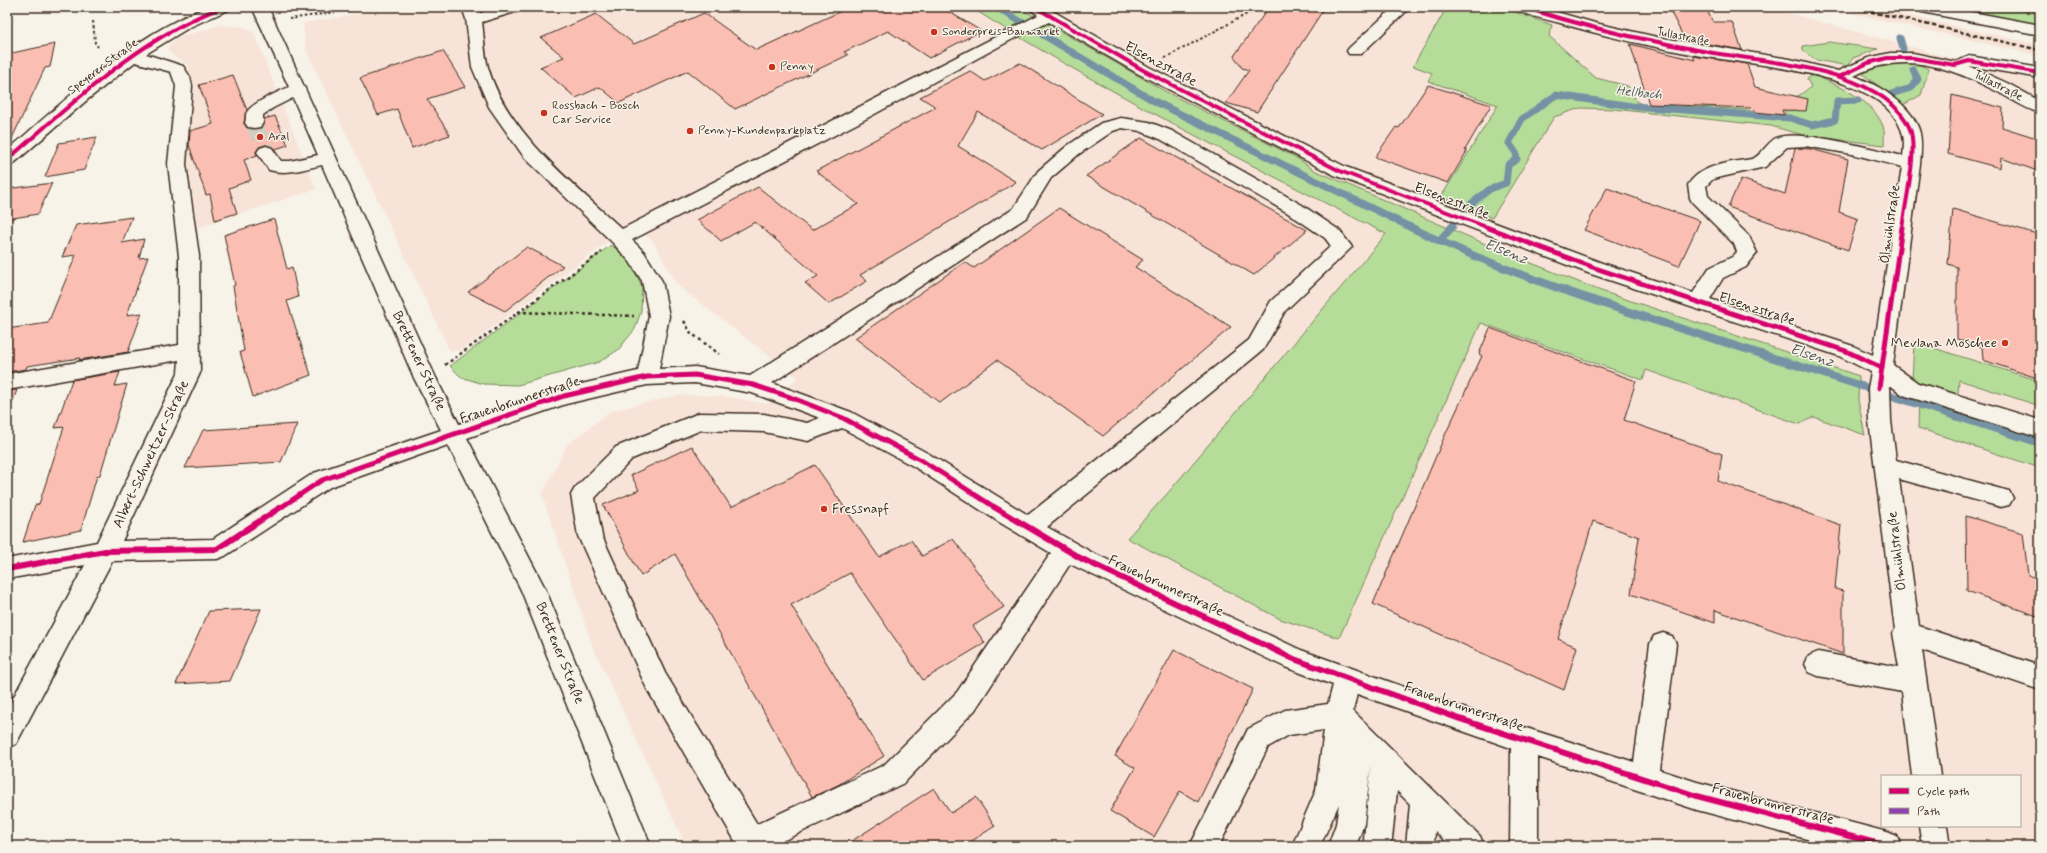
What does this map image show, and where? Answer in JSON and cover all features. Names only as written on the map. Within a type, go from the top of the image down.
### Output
[{"type":"street","name":"Speyerer Straße","points":[[7,160],[89,88],[165,33],[200,14],[223,7]]},
{"type":"street","name":"Brettener Straße","points":[[260,7],[298,89],[425,378],[534,588],[637,846]]},
{"type":"street","points":[[517,7],[472,13],[480,67],[498,107],[530,153],[620,238],[637,257],[652,281],[659,316],[647,377]]},
{"type":"street","points":[[1355,51],[1403,7]]},
{"type":"street","name":"Tullastraße","points":[[1523,7],[1635,37],[1701,51],[1802,67],[1841,76],[1863,86]]},
{"type":"street","points":[[1922,7],[2040,30]]},
{"type":"street","points":[[620,238],[854,118],[1005,37],[1042,11]]},
{"type":"street","name":"Elsenzstraße","points":[[1042,11],[1143,70],[1340,171],[1595,268],[1846,351],[1881,378],[1911,389],[2040,429]]},
{"type":"street","name":"Albert-Schweitzer-Straße","points":[[7,734],[52,653],[105,551],[189,373],[189,256],[177,164],[184,86],[177,69],[147,59],[132,57]]},
{"type":"street","name":"Tullastraße","points":[[1841,76],[1868,63],[1887,58],[1913,58],[1955,65],[1997,84],[2040,108]]},
{"type":"street","points":[[1955,65],[1970,61],[2040,73]]},
{"type":"street","name":"Ölmühlstraße","points":[[1863,86],[1891,104],[1908,123],[1912,139],[1911,164],[1881,378],[1880,421],[1906,633],[1926,775]]},
{"type":"street","points":[[254,123],[255,113],[267,104],[298,89]]},
{"type":"street","points":[[753,385],[1020,213],[1035,192],[1044,175],[1073,150],[1107,127],[1121,123],[1143,126],[1166,136],[1295,209],[1332,234],[1342,247],[1278,306],[1256,345],[1029,528]]},
{"type":"street","points":[[1698,302],[1716,273],[1739,262],[1747,253],[1742,240],[1699,198],[1697,185],[1707,175],[1730,168],[1759,163],[1782,142],[1813,143],[1852,149],[1911,164]]},
{"type":"street","points":[[266,152],[275,166],[290,167],[328,158]]},
{"type":"street","points":[[7,382],[146,359],[189,350]]},
{"type":"street","name":"Frauenbrunnerstraße","points":[[454,435],[564,396],[647,377],[695,375],[753,385],[790,397],[843,418],[921,460],[1066,550],[1150,592],[1294,659],[1460,720],[1697,796],[1886,846]]},
{"type":"street","points":[[843,418],[808,432],[764,423],[700,421],[624,453],[583,495],[590,536],[656,681],[752,841],[894,774],[966,701],[1066,550]]},
{"type":"street","name":"Albert-Schweitzer-Straße","points":[[105,551],[217,549],[322,480],[454,435]]},
{"type":"street","points":[[1886,466],[2001,498]]},
{"type":"street","points":[[7,569],[105,551]]},
{"type":"street","points":[[1906,633],[2040,678]]},
{"type":"street","points":[[1645,779],[1663,644]]},
{"type":"street","points":[[1818,664],[1913,682]]},
{"type":"street","points":[[1306,846],[1330,790],[1339,715],[1347,679]]},
{"type":"street","points":[[1339,715],[1361,735],[1424,799],[1448,836],[1470,846]]},
{"type":"street","points":[[1204,846],[1258,738],[1285,723],[1339,715]]},
{"type":"street","points":[[1342,846],[1350,824],[1361,735]]},
{"type":"street","points":[[1524,846],[1525,740]]},
{"type":"street","points":[[1378,839],[1386,760]]},
{"type":"street","points":[[1420,846],[1424,799]]},
{"type":"street","points":[[1933,827],[1936,846]]},
{"type":"path","points":[[266,22],[370,7]]},
{"type":"path","points":[[1143,70],[1260,7]]},
{"type":"path","points":[[93,21],[96,43],[98,47]]},
{"type":"path","points":[[425,378],[620,238]]},
{"type":"path","points":[[518,312],[682,316],[690,333],[721,356]]},
{"type":"shaded area","points":[[402,7],[1767,7],[1999,71],[2040,80],[2040,846],[686,846],[593,647],[542,494],[567,445],[611,411],[678,395],[723,396],[767,404],[798,378],[677,285],[653,241],[631,225],[460,351],[450,351],[306,50],[303,23]]},
{"type":"shaded area","points":[[1825,7],[1870,7],[2040,45],[2040,56]]},
{"type":"shaded area","points":[[220,25],[244,27],[254,33],[316,189],[197,228],[185,139],[189,83],[188,65],[172,55],[167,49],[170,43],[180,37]]},
{"type":"green space","points":[[970,7],[1018,7],[1170,94],[1297,158],[1314,170],[1504,252],[1601,291],[1859,376],[1858,400],[1865,435],[1814,417],[1799,424],[1646,370],[1643,380],[1481,323],[1339,638],[1280,619],[1127,538],[1167,494],[1386,234],[1123,97]]},
{"type":"green space","points":[[1447,7],[1500,7],[1552,25],[1549,36],[1596,78],[1628,86],[1637,102],[1642,104],[1749,110],[1757,114],[1786,116],[1782,99],[1798,96],[1811,87],[1807,79],[1813,75],[1854,94],[1871,108],[1883,126],[1884,145],[1803,135],[1771,126],[1613,109],[1580,108],[1554,117],[1492,218],[1441,197],[1498,105],[1428,81],[1432,73],[1413,66]]},
{"type":"green space","points":[[1950,7],[2002,7],[2040,14],[2040,25]]},
{"type":"green space","points":[[1829,42],[1878,49],[1853,58],[1848,66],[1816,60],[1803,51],[1803,46]]},
{"type":"green space","points":[[1898,62],[1918,64],[1929,69],[1921,95],[1903,105],[1860,72]]},
{"type":"green space","points":[[611,245],[627,257],[642,286],[641,311],[635,329],[618,350],[599,362],[518,385],[483,384],[461,377],[450,366]]},
{"type":"green space","points":[[1914,342],[2040,381],[2040,406],[1959,380],[1958,394],[1912,380]]},
{"type":"green space","points":[[1919,398],[2040,437],[2040,468],[1918,428]]},
{"type":"building","points":[[850,7],[941,7],[981,31],[929,58],[888,31],[844,52],[848,55],[735,109],[688,71],[619,103],[600,87],[576,98],[540,67],[564,57],[541,38],[596,14],[634,44],[704,13],[756,50]]},
{"type":"building","points":[[1272,7],[1325,7],[1257,112],[1226,103],[1249,70],[1242,68],[1234,56],[1267,10]]},
{"type":"building","points":[[1668,7],[1705,7],[1713,22],[1732,22],[1742,50],[1685,40]]},
{"type":"building","points":[[55,44],[50,67],[45,68],[7,149],[7,54]]},
{"type":"building","points":[[1630,44],[1695,60],[1693,56],[1747,64],[1755,87],[1808,99],[1806,111],[1782,110],[1784,115],[1755,112],[1751,108],[1649,104]]},
{"type":"building","points":[[443,51],[465,87],[427,99],[450,135],[412,148],[397,109],[378,115],[360,78]]},
{"type":"building","points":[[1020,63],[1102,114],[1042,150],[978,112],[958,146],[1016,182],[860,275],[867,281],[829,304],[805,283],[818,276],[755,222],[721,241],[697,220],[758,187],[812,230],[858,204],[816,171],[936,107],[920,97],[970,71],[985,81]]},
{"type":"building","points":[[233,75],[247,110],[244,123],[247,128],[260,128],[264,124],[264,119],[275,116],[288,145],[275,149],[266,145],[259,147],[256,152],[257,155],[244,160],[251,180],[229,188],[237,213],[215,220],[210,194],[206,195],[189,145],[190,131],[213,124],[199,85]]},
{"type":"building","points":[[1428,85],[1491,105],[1448,183],[1375,157],[1396,127],[1399,128]]},
{"type":"building","points":[[1952,95],[2003,108],[2002,127],[2040,139],[2040,172],[2001,158],[2000,168],[1948,154]]},
{"type":"building","points":[[97,137],[84,170],[45,177],[59,143]]},
{"type":"building","points":[[1141,138],[1307,230],[1254,275],[1086,176]]},
{"type":"building","points":[[1795,148],[1811,149],[1848,159],[1839,212],[1858,219],[1848,250],[1728,207],[1741,179],[1785,194]]},
{"type":"building","points":[[52,183],[38,214],[7,219],[7,189]]},
{"type":"building","points":[[1607,188],[1700,221],[1679,266],[1584,230]]},
{"type":"building","points":[[1059,208],[1143,260],[1135,267],[1231,327],[1103,436],[997,360],[940,403],[855,338],[965,262],[974,268]]},
{"type":"building","points":[[1953,209],[2040,235],[2040,379],[1983,360],[1982,347],[1957,339],[1957,267],[1948,264]]},
{"type":"building","points":[[132,217],[122,243],[144,239],[139,258],[148,257],[127,315],[142,313],[128,352],[27,366],[26,369],[7,372],[7,329],[48,323],[76,255],[62,257],[76,225]]},
{"type":"building","points":[[274,219],[287,269],[292,267],[298,297],[287,301],[311,375],[253,397],[240,352],[244,351],[233,286],[235,285],[224,235]]},
{"type":"building","points":[[527,247],[563,266],[505,311],[468,292]]},
{"type":"building","points":[[1490,328],[1636,381],[1624,420],[1722,454],[1718,481],[1841,525],[1835,589],[1843,591],[1843,654],[1715,610],[1715,623],[1631,594],[1639,537],[1593,521],[1558,639],[1577,647],[1564,690],[1373,604],[1445,435],[1482,356],[1479,354]]},
{"type":"building","points":[[120,372],[115,386],[127,384],[100,475],[97,476],[81,530],[23,542],[35,505],[39,504],[64,427],[55,428],[72,380]]},
{"type":"building","points":[[17,390],[8,413],[7,413],[7,391]]},
{"type":"building","points":[[297,424],[281,462],[185,468],[203,430]]},
{"type":"building","points":[[692,446],[731,507],[815,465],[879,557],[911,540],[922,556],[953,539],[1004,607],[973,626],[985,643],[923,680],[850,573],[791,605],[884,756],[838,785],[812,797],[675,554],[641,576],[603,505],[639,490],[631,475]]},
{"type":"building","points":[[1966,516],[2023,533],[2028,575],[2040,579],[2040,617],[1967,591]]},
{"type":"building","points":[[261,609],[230,681],[176,684],[209,611]]},
{"type":"building","points":[[1174,650],[1253,689],[1198,802],[1180,791],[1154,837],[1110,811],[1135,768],[1115,756]]},
{"type":"building","points":[[934,788],[951,813],[976,797],[995,826],[964,846],[844,846]]},
{"type":"waterway","name":"Elsenz","points":[[996,7],[1154,101],[1412,228]]},
{"type":"waterway","name":"Hellbach","points":[[1900,38],[1903,49]]},
{"type":"waterway","name":"Hellbach","points":[[1891,94],[1911,88],[1918,79],[1913,70]]},
{"type":"waterway","name":"Hellbach","points":[[1471,204],[1490,189],[1506,183],[1508,165],[1517,159],[1516,153],[1509,143],[1522,119],[1556,95],[1632,106],[1790,118],[1812,125],[1835,120],[1837,101],[1858,100]]},
{"type":"waterway","name":"Elsenz","points":[[1410,227],[1439,241]]},
{"type":"waterway","name":"Hellbach","points":[[1439,241],[1452,227]]},
{"type":"waterway","name":"Elsenz","points":[[1439,241],[1522,275],[1598,302],[2040,443]]},
{"type":"tunnel","points":[[254,123],[266,152]]},
{"type":"railway","points":[[1850,7],[2040,50]]},
{"type":"marked path","points":[[2015,7],[2040,11]]},
{"type":"cycle path","points":[[7,160],[81,96],[127,60],[185,23],[223,7]]},
{"type":"cycle path","points":[[1035,7],[1143,70],[1340,171],[1595,268],[1846,351],[1882,368]]},
{"type":"cycle path","points":[[1523,7],[1589,26],[1657,42],[1702,51],[1790,64],[1824,72],[1850,80],[1878,94],[1901,115],[1910,128],[1912,138],[1911,164],[1879,388]]},
{"type":"cycle path","points":[[1841,76],[1868,63],[1887,58],[1913,58],[1955,65],[1969,61],[2040,73]]},
{"type":"cycle path","points":[[7,569],[105,551],[217,549],[322,480],[564,396],[647,377],[695,375],[753,385],[790,397],[843,418],[921,460],[1007,515],[1082,559],[1294,659],[1460,719],[1697,796],[1887,846]]},
{"type":"place","name":"Sonderpreis-Baumarkt","points":[[934,32]]},
{"type":"place","name":"Penny","points":[[772,67]]},
{"type":"place","name":"Rossbach - Bosch Car Service","points":[[544,113]]},
{"type":"place","name":"Penny-Kundenparkplatz","points":[[690,131]]},
{"type":"place","name":"Aral","points":[[260,137]]},
{"type":"place","name":"Mevlana Moschee","points":[[2005,343]]},
{"type":"place","name":"Fressnapf","points":[[824,509]]}]
